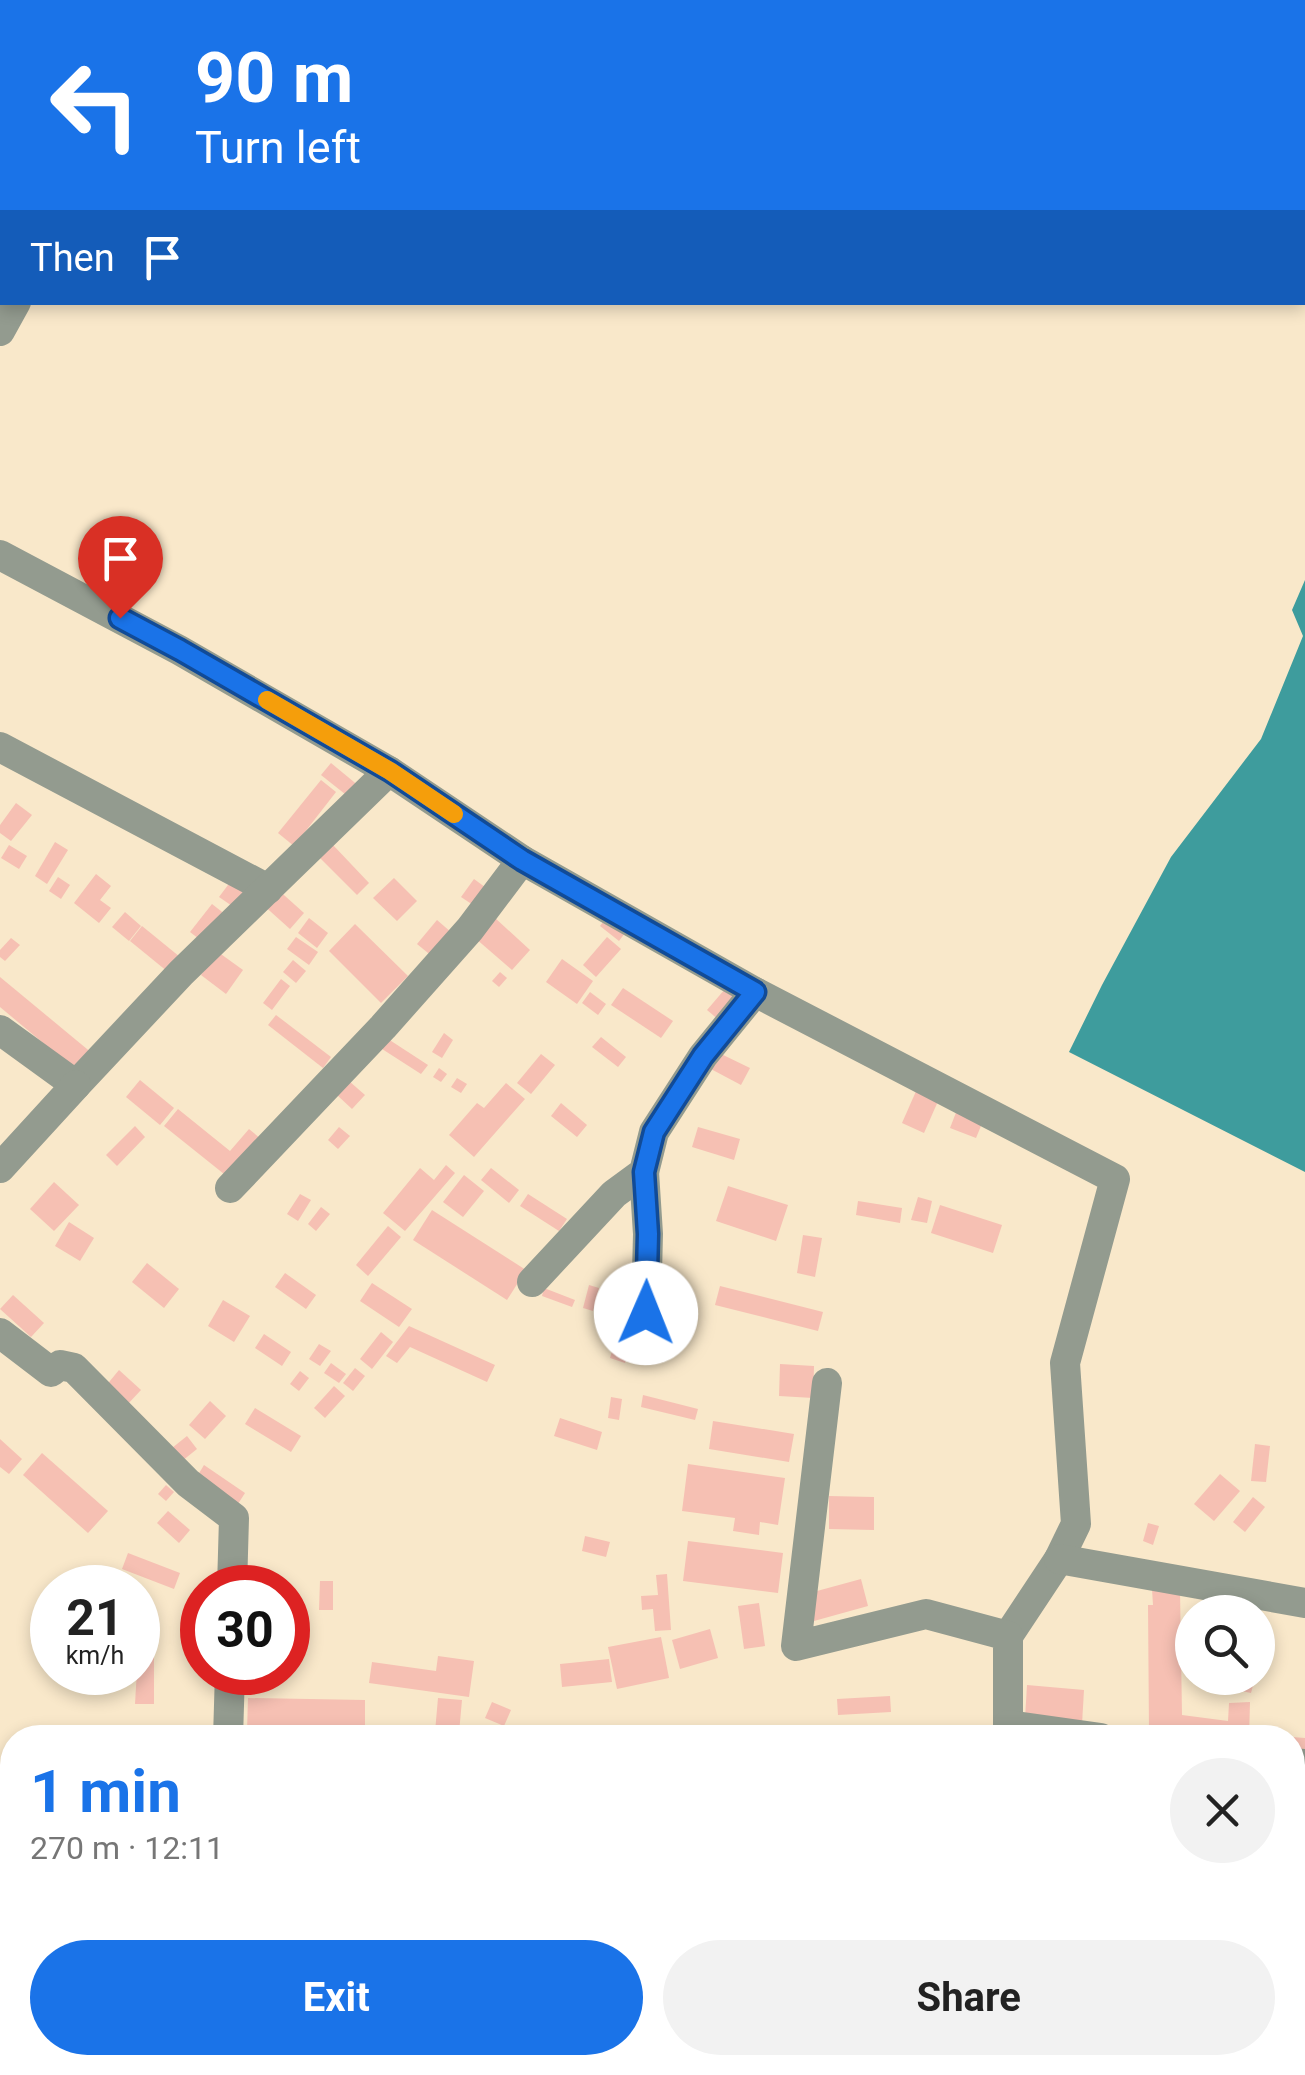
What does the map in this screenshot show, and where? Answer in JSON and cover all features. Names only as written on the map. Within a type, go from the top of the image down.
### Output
[{"type":"street","points":[[0,555],[180,650],[390,771],[522,860],[755,992],[1115,1179],[1065,1363],[1076,1524],[1059,1559],[1008,1636],[1008,1725]]},
{"type":"street","points":[[0,747],[268,888]]},
{"type":"street","points":[[0,1168],[180,973],[390,771]]},
{"type":"street","points":[[230,1188],[383,1027],[470,929],[522,860]]},
{"type":"street","points":[[646,1313],[648,1234],[644,1172],[654,1132],[703,1056],[755,992]]},
{"type":"street","points":[[0,1030],[76,1085]]},
{"type":"street","points":[[532,1282],[614,1194],[644,1172]]},
{"type":"street","points":[[0,1333],[51,1372],[60,1365],[74,1368],[188,1482],[234,1518],[233,1565]]},
{"type":"street","points":[[827,1383],[796,1646],[926,1614],[1008,1636]]},
{"type":"street","points":[[1059,1559],[1305,1603]]},
{"type":"street","points":[[228,1725],[229,1695]]},
{"type":"water","points":[[1305,580],[1305,1172],[1069,1052],[1171,857],[1261,739],[1303,636],[1292,610]]},
{"type":"building","points":[[331,763],[360,787],[350,798],[321,775]]},
{"type":"building","points":[[321,780],[336,792],[294,846],[278,833]]},
{"type":"building","points":[[16,803],[32,815],[11,841],[0,833],[0,825]]},
{"type":"building","points":[[55,842],[68,850],[47,884],[35,876]]},
{"type":"building","points":[[9,845],[27,856],[19,869],[1,858]]},
{"type":"building","points":[[333,845],[369,883],[357,895],[320,858]]},
{"type":"building","points":[[96,874],[111,886],[100,900],[111,908],[99,923],[74,903]]},
{"type":"building","points":[[58,877],[70,885],[61,899],[49,891]]},
{"type":"building","points":[[394,878],[417,901],[397,921],[373,898]]},
{"type":"building","points":[[474,879],[489,890],[476,907],[461,897]]},
{"type":"building","points":[[231,881],[246,891],[235,908],[219,897]]},
{"type":"building","points":[[275,887],[304,913],[290,929],[261,903]]},
{"type":"building","points":[[212,904],[226,915],[203,942],[190,932]]},
{"type":"building","points":[[125,912],[141,926],[129,941],[112,927]]},
{"type":"building","points":[[609,914],[628,929],[619,941],[600,926]]},
{"type":"building","points":[[494,917],[530,950],[512,970],[475,938]]},
{"type":"building","points":[[309,918],[328,933],[317,948],[298,933]]},
{"type":"building","points":[[437,920],[452,933],[433,957],[417,944]]},
{"type":"building","points":[[355,924],[408,976],[381,1003],[329,951]]},
{"type":"building","points":[[142,926],[180,957],[168,972],[130,941]]},
{"type":"building","points":[[296,937],[318,952],[309,965],[287,949]]},
{"type":"building","points":[[607,937],[621,949],[596,977],[583,965]]},
{"type":"building","points":[[11,938],[20,945],[5,961],[0,950]]},
{"type":"building","points":[[218,952],[243,970],[226,994],[201,975]]},
{"type":"building","points":[[562,959],[593,981],[577,1004],[546,982]]},
{"type":"building","points":[[293,960],[306,971],[296,983],[283,972]]},
{"type":"building","points":[[500,972],[507,978],[499,987],[492,981]]},
{"type":"building","points":[[0,977],[93,1054],[78,1072],[0,1007]]},
{"type":"building","points":[[281,979],[290,986],[272,1010],[263,1003]]},
{"type":"building","points":[[623,988],[673,1021],[661,1038],[611,1005]]},
{"type":"building","points":[[725,989],[738,1000],[720,1021],[707,1010]]},
{"type":"building","points":[[590,992],[606,1004],[598,1015],[582,1003]]},
{"type":"building","points":[[276,1015],[331,1057],[323,1068],[268,1025]]},
{"type":"building","points":[[444,1033],[453,1040],[442,1058],[432,1052]]},
{"type":"building","points":[[385,1037],[428,1065],[421,1074],[379,1047]]},
{"type":"building","points":[[601,1037],[626,1057],[618,1067],[592,1047]]},
{"type":"building","points":[[717,1052],[750,1068],[741,1085],[709,1068]]},
{"type":"building","points":[[541,1054],[555,1065],[531,1094],[517,1083]]},
{"type":"building","points":[[439,1068],[447,1074],[441,1082],[433,1077]]},
{"type":"building","points":[[457,1078],[467,1084],[461,1093],[451,1087]]},
{"type":"building","points":[[140,1080],[174,1108],[160,1125],[126,1097]]},
{"type":"building","points":[[349,1081],[365,1095],[352,1109],[337,1095]]},
{"type":"building","points":[[506,1083],[525,1099],[474,1157],[449,1135],[477,1103],[484,1108]]},
{"type":"building","points":[[917,1089],[939,1099],[924,1133],[902,1123]]},
{"type":"building","points":[[561,1103],[587,1125],[577,1137],[551,1116]]},
{"type":"building","points":[[178,1109],[230,1151],[249,1129],[261,1139],[229,1178],[164,1126]]},
{"type":"building","points":[[957,1110],[983,1121],[976,1138],[950,1128]]},
{"type":"building","points":[[135,1126],[145,1137],[117,1166],[106,1155]]},
{"type":"building","points":[[339,1127],[350,1136],[338,1149],[328,1140]]},
{"type":"building","points":[[698,1127],[740,1139],[734,1160],[692,1147]]},
{"type":"building","points":[[446,1165],[455,1173],[405,1231],[383,1213],[420,1168],[434,1180]]},
{"type":"building","points":[[491,1168],[519,1190],[509,1203],[481,1180]]},
{"type":"building","points":[[464,1175],[484,1191],[463,1217],[443,1202]]},
{"type":"building","points":[[54,1182],[79,1205],[54,1231],[30,1209]]},
{"type":"building","points":[[728,1186],[788,1205],[776,1241],[716,1221]]},
{"type":"building","points":[[300,1194],[311,1200],[298,1221],[287,1214]]},
{"type":"building","points":[[528,1194],[567,1219],[559,1231],[520,1206]]},
{"type":"building","points":[[918,1197],[932,1201],[927,1223],[911,1220]]},
{"type":"building","points":[[858,1201],[902,1208],[900,1223],[856,1215]]},
{"type":"building","points":[[940,1205],[1002,1225],[993,1253],[931,1233]]},
{"type":"building","points":[[321,1207],[330,1214],[316,1231],[308,1224]]},
{"type":"building","points":[[432,1210],[526,1270],[507,1300],[413,1240]]},
{"type":"building","points":[[69,1222],[94,1238],[80,1261],[55,1246]]},
{"type":"building","points":[[388,1226],[401,1237],[368,1276],[356,1265]]},
{"type":"building","points":[[803,1235],[822,1238],[815,1277],[797,1273]]},
{"type":"building","points":[[147,1263],[179,1289],[164,1308],[132,1282]]},
{"type":"building","points":[[285,1273],[316,1295],[306,1309],[275,1287]]},
{"type":"building","points":[[372,1283],[412,1309],[399,1327],[360,1301]]},
{"type":"building","points":[[589,1285],[599,1288],[593,1311],[583,1308]]},
{"type":"building","points":[[720,1286],[823,1312],[818,1331],[715,1305]]},
{"type":"building","points":[[544,1288],[575,1300],[572,1307],[542,1296]]},
{"type":"building","points":[[13,1295],[44,1323],[31,1337],[0,1309]]},
{"type":"building","points":[[223,1300],[250,1316],[234,1342],[208,1326]]},
{"type":"building","points":[[409,1326],[495,1365],[487,1382],[410,1347],[397,1363],[386,1356]]},
{"type":"building","points":[[381,1332],[393,1342],[372,1369],[360,1359]]},
{"type":"building","points":[[264,1334],[291,1352],[282,1366],[255,1348]]},
{"type":"building","points":[[615,1341],[630,1346],[625,1363],[610,1358]]},
{"type":"building","points":[[319,1344],[331,1351],[320,1366],[309,1359]]},
{"type":"building","points":[[637,1350],[652,1354],[649,1365],[634,1360]]},
{"type":"building","points":[[331,1363],[346,1374],[339,1383],[324,1373]]},
{"type":"building","points":[[780,1364],[814,1366],[813,1398],[779,1396]]},
{"type":"building","points":[[355,1368],[365,1376],[353,1391],[343,1383]]},
{"type":"building","points":[[119,1370],[141,1390],[126,1406],[105,1387]]},
{"type":"building","points":[[300,1371],[309,1378],[299,1391],[290,1384]]},
{"type":"building","points":[[334,1386],[345,1396],[325,1418],[314,1408]]},
{"type":"building","points":[[643,1395],[698,1409],[695,1420],[641,1407]]},
{"type":"building","points":[[611,1397],[622,1399],[619,1420],[608,1418]]},
{"type":"building","points":[[210,1401],[226,1416],[205,1439],[189,1425]]},
{"type":"building","points":[[255,1408],[301,1436],[291,1452],[245,1424]]},
{"type":"building","points":[[560,1418],[602,1432],[597,1450],[554,1436]]},
{"type":"building","points":[[713,1421],[794,1434],[789,1462],[709,1449]]},
{"type":"building","points":[[187,1436],[197,1449],[182,1461],[172,1448]]},
{"type":"building","points":[[0,1439],[22,1459],[9,1474],[0,1467]]},
{"type":"building","points":[[1255,1444],[1270,1446],[1266,1482],[1251,1481]]},
{"type":"building","points":[[42,1453],[108,1511],[88,1533],[23,1475]]},
{"type":"building","points":[[688,1464],[785,1478],[778,1525],[760,1522],[759,1535],[733,1531],[735,1518],[682,1511]]},
{"type":"building","points":[[204,1465],[245,1493],[236,1507],[195,1480]]},
{"type":"building","points":[[1220,1474],[1240,1491],[1214,1521],[1194,1504]]},
{"type":"building","points":[[166,1485],[174,1492],[166,1501],[158,1494]]},
{"type":"building","points":[[829,1496],[874,1497],[874,1530],[829,1529]]},
{"type":"building","points":[[1253,1497],[1265,1507],[1245,1532],[1233,1522]]},
{"type":"building","points":[[168,1511],[190,1530],[179,1543],[157,1523]]},
{"type":"building","points":[[1148,1523],[1159,1526],[1153,1545],[1143,1541]]},
{"type":"building","points":[[585,1536],[610,1542],[606,1557],[582,1551]]},
{"type":"building","points":[[688,1541],[783,1553],[778,1593],[683,1581]]},
{"type":"building","points":[[128,1553],[159,1565],[124,1565]]},
{"type":"building","points":[[160,1565],[180,1573],[174,1589],[160,1584]]},
{"type":"building","points":[[667,1574],[671,1630],[655,1631],[653,1609],[642,1610],[641,1596],[658,1595],[656,1575]]},
{"type":"building","points":[[861,1579],[868,1606],[814,1621],[806,1594]]},
{"type":"building","points":[[320,1581],[333,1581],[333,1610],[319,1610]]},
{"type":"building","points":[[1152,1589],[1180,1589],[1180,1595],[1175,1595],[1175,1695],[1182,1695],[1182,1715],[1228,1721],[1229,1703],[1250,1702],[1249,1725],[1149,1725],[1148,1605],[1153,1605]]},
{"type":"building","points":[[759,1603],[765,1646],[744,1649],[738,1606]]},
{"type":"building","points":[[710,1629],[718,1658],[680,1669],[672,1640]]},
{"type":"building","points":[[661,1637],[669,1678],[617,1689],[608,1647]]},
{"type":"building","points":[[438,1656],[474,1661],[469,1697],[369,1683],[372,1662],[436,1671]]},
{"type":"building","points":[[609,1659],[612,1682],[562,1687],[560,1664]]},
{"type":"building","points":[[1027,1685],[1084,1690],[1082,1724],[1025,1719]]},
{"type":"building","points":[[136,1695],[154,1695],[154,1704],[135,1704]]},
{"type":"building","points":[[890,1696],[891,1712],[838,1715],[837,1699]]},
{"type":"building","points":[[248,1698],[365,1700],[365,1725],[247,1725]]},
{"type":"building","points":[[438,1698],[462,1700],[460,1725],[436,1725]]},
{"type":"building","points":[[492,1702],[511,1710],[504,1725],[485,1718]]},
{"type":"slow traffic","points":[[267,700],[390,771],[454,814]]},
{"type":"route","points":[[120,618],[390,771],[522,860],[755,992],[703,1056],[654,1132],[644,1172],[648,1234],[646,1313]]}]
